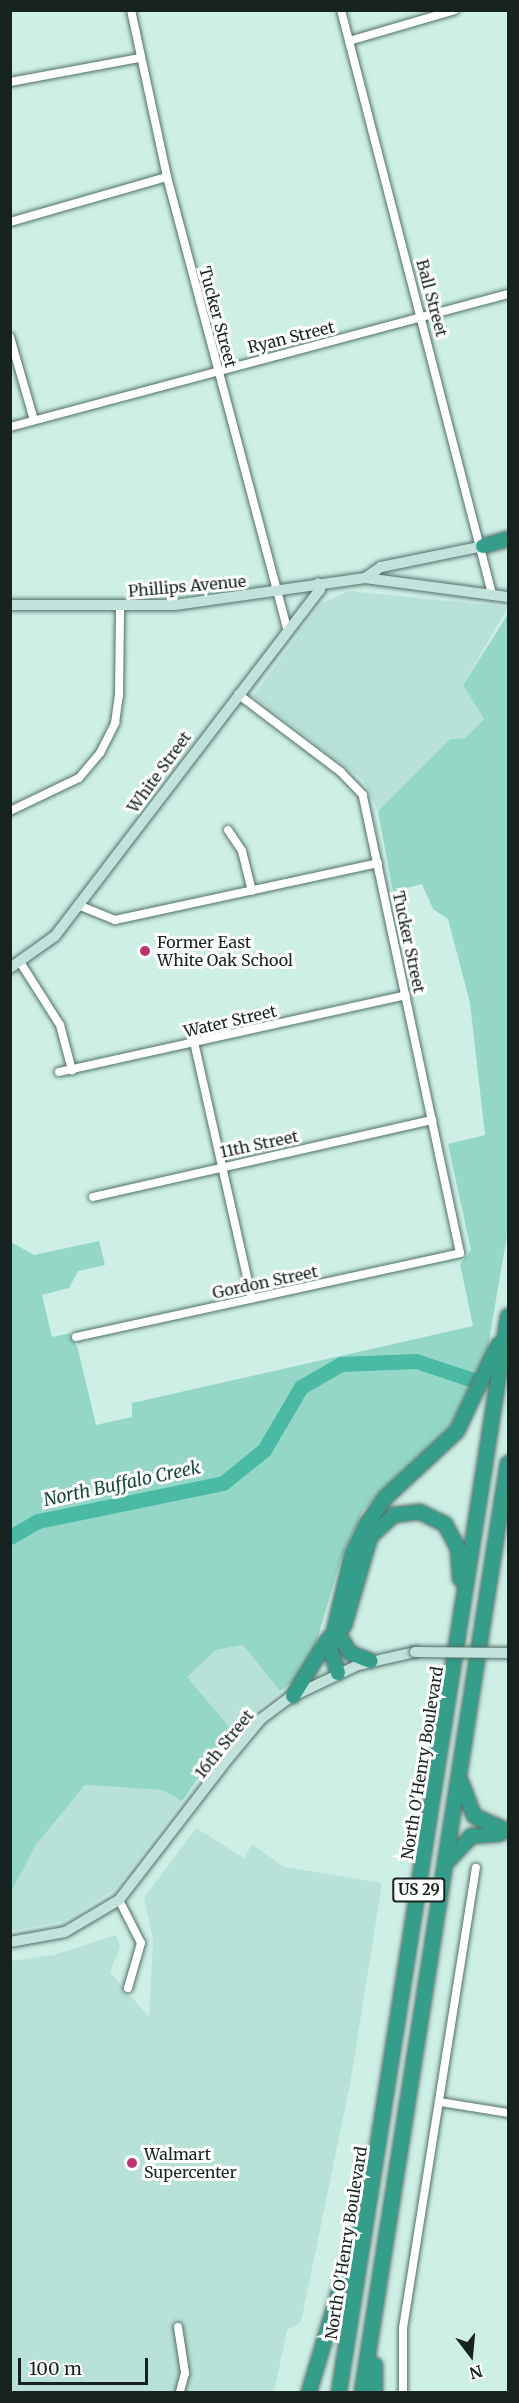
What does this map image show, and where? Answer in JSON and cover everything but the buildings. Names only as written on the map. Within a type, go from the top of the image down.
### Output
[{"type":"highway","points":[[483,546],[508,539]]},
{"type":"highway","points":[[338,1673],[330,1654],[352,1555],[367,1523],[385,1498],[457,1431],[483,1386],[508,1318]]},
{"type":"highway","name":"North O'Henry Boulevard","points":[[339,2392],[508,1318]]},
{"type":"highway","name":"US 29","points":[[363,2392],[508,1464]]},
{"type":"highway","points":[[338,1673],[341,1638],[370,1537],[379,1525],[409,1512],[432,1515],[455,1539],[460,1556],[458,1633]]},
{"type":"highway","points":[[293,1696],[318,1663],[336,1623]]},
{"type":"highway","points":[[341,1638],[350,1653],[371,1661]]},
{"type":"highway","points":[[459,1774],[474,1816],[508,1833]]},
{"type":"highway","points":[[445,1867],[471,1836],[508,1833]]},
{"type":"highway","points":[[309,2392],[378,2146]]},
{"type":"highway","points":[[375,2392],[378,2306]]},
{"type":"street","name":"Tucker Street","points":[[131,10],[139,57],[167,177],[288,629]]},
{"type":"street","name":"Ball Street","points":[[341,10],[424,317],[483,546],[492,594]]},
{"type":"street","points":[[349,41],[455,10]]},
{"type":"street","points":[[10,82],[139,57]]},
{"type":"street","points":[[10,222],[167,177]]},
{"type":"street","name":"Ryan Street","points":[[10,427],[219,369],[508,294]]},
{"type":"street","points":[[10,337],[34,420]]},
{"type":"street","name":"Phillips Avenue","points":[[365,578],[381,567],[483,546]]},
{"type":"street","name":"Phillips Avenue","points":[[10,605],[120,606],[202,603],[277,592],[318,583],[365,578],[508,597]]},
{"type":"street","name":"White Street","points":[[10,968],[55,936],[238,694],[320,590],[318,583]]},
{"type":"street","points":[[10,811],[79,778],[100,753],[115,723],[119,695],[120,606]]},
{"type":"street","name":"Tucker Street","points":[[238,694],[357,785],[378,863],[460,1253]]},
{"type":"street","points":[[228,830],[242,850],[252,891]]},
{"type":"street","points":[[78,905],[115,920],[378,863]]},
{"type":"street","points":[[20,962],[60,1026],[72,1070]]},
{"type":"street","name":"Water Street","points":[[59,1072],[406,996]]},
{"type":"street","points":[[194,1042],[252,1299]]},
{"type":"street","name":"11th Street","points":[[93,1197],[432,1120]]},
{"type":"street","name":"Gordon Street","points":[[76,1337],[460,1253]]},
{"type":"street","name":"16th Street","points":[[10,1942],[65,1932],[119,1900],[261,1719],[293,1696],[338,1673],[371,1661],[415,1652],[508,1653]]},
{"type":"street","points":[[403,2390],[403,2328],[441,2102],[476,1868]]},
{"type":"street","points":[[119,1900],[141,1943],[128,1988]]},
{"type":"street","points":[[441,2102],[508,2113]]},
{"type":"street","points":[[178,2327],[185,2373],[180,2392]]},
{"type":"shaded area","points":[[349,591],[508,607],[463,685],[484,719],[465,738],[450,739],[378,811],[364,781],[253,696],[322,603]]},
{"type":"shaded area","points":[[508,614],[508,1230],[485,1364],[447,1432],[363,1510],[342,1556],[310,1663],[299,1677],[280,1691],[243,1645],[216,1650],[187,1677],[232,1730],[182,1801],[162,1790],[85,1785],[36,1845],[11,1892],[11,1242],[34,1255],[99,1241],[105,1265],[78,1271],[69,1288],[42,1295],[52,1337],[70,1333],[78,1349],[96,1425],[132,1417],[132,1403],[473,1326],[460,1264],[471,1250],[448,1144],[485,1135],[470,1003],[448,919],[433,909],[422,884],[393,892],[378,811],[450,739],[465,738],[484,719],[463,685]]},
{"type":"shaded area","points":[[243,1645],[280,1691],[232,1730],[187,1677],[216,1650]]},
{"type":"shaded area","points":[[85,1785],[162,1790],[182,1801],[115,1889],[64,1921],[11,1931],[11,1892],[36,1845]]},
{"type":"shaded area","points":[[196,1828],[244,1858],[252,1844],[284,1867],[382,1883],[351,2079],[301,2322],[287,2330],[274,2392],[11,2392],[11,1961],[54,1955],[116,1935],[120,1947],[110,1972],[149,2017],[153,1940],[144,1898]]},
{"type":"waterway","name":"North Buffalo Creek","points":[[10,1537],[38,1521],[223,1483],[264,1450],[301,1387],[341,1364],[416,1361],[476,1381]]},
{"type":"place","name":"Former East White Oak School","points":[[145,951]]},
{"type":"place","name":"Walmart Supercenter","points":[[132,2163]]}]
